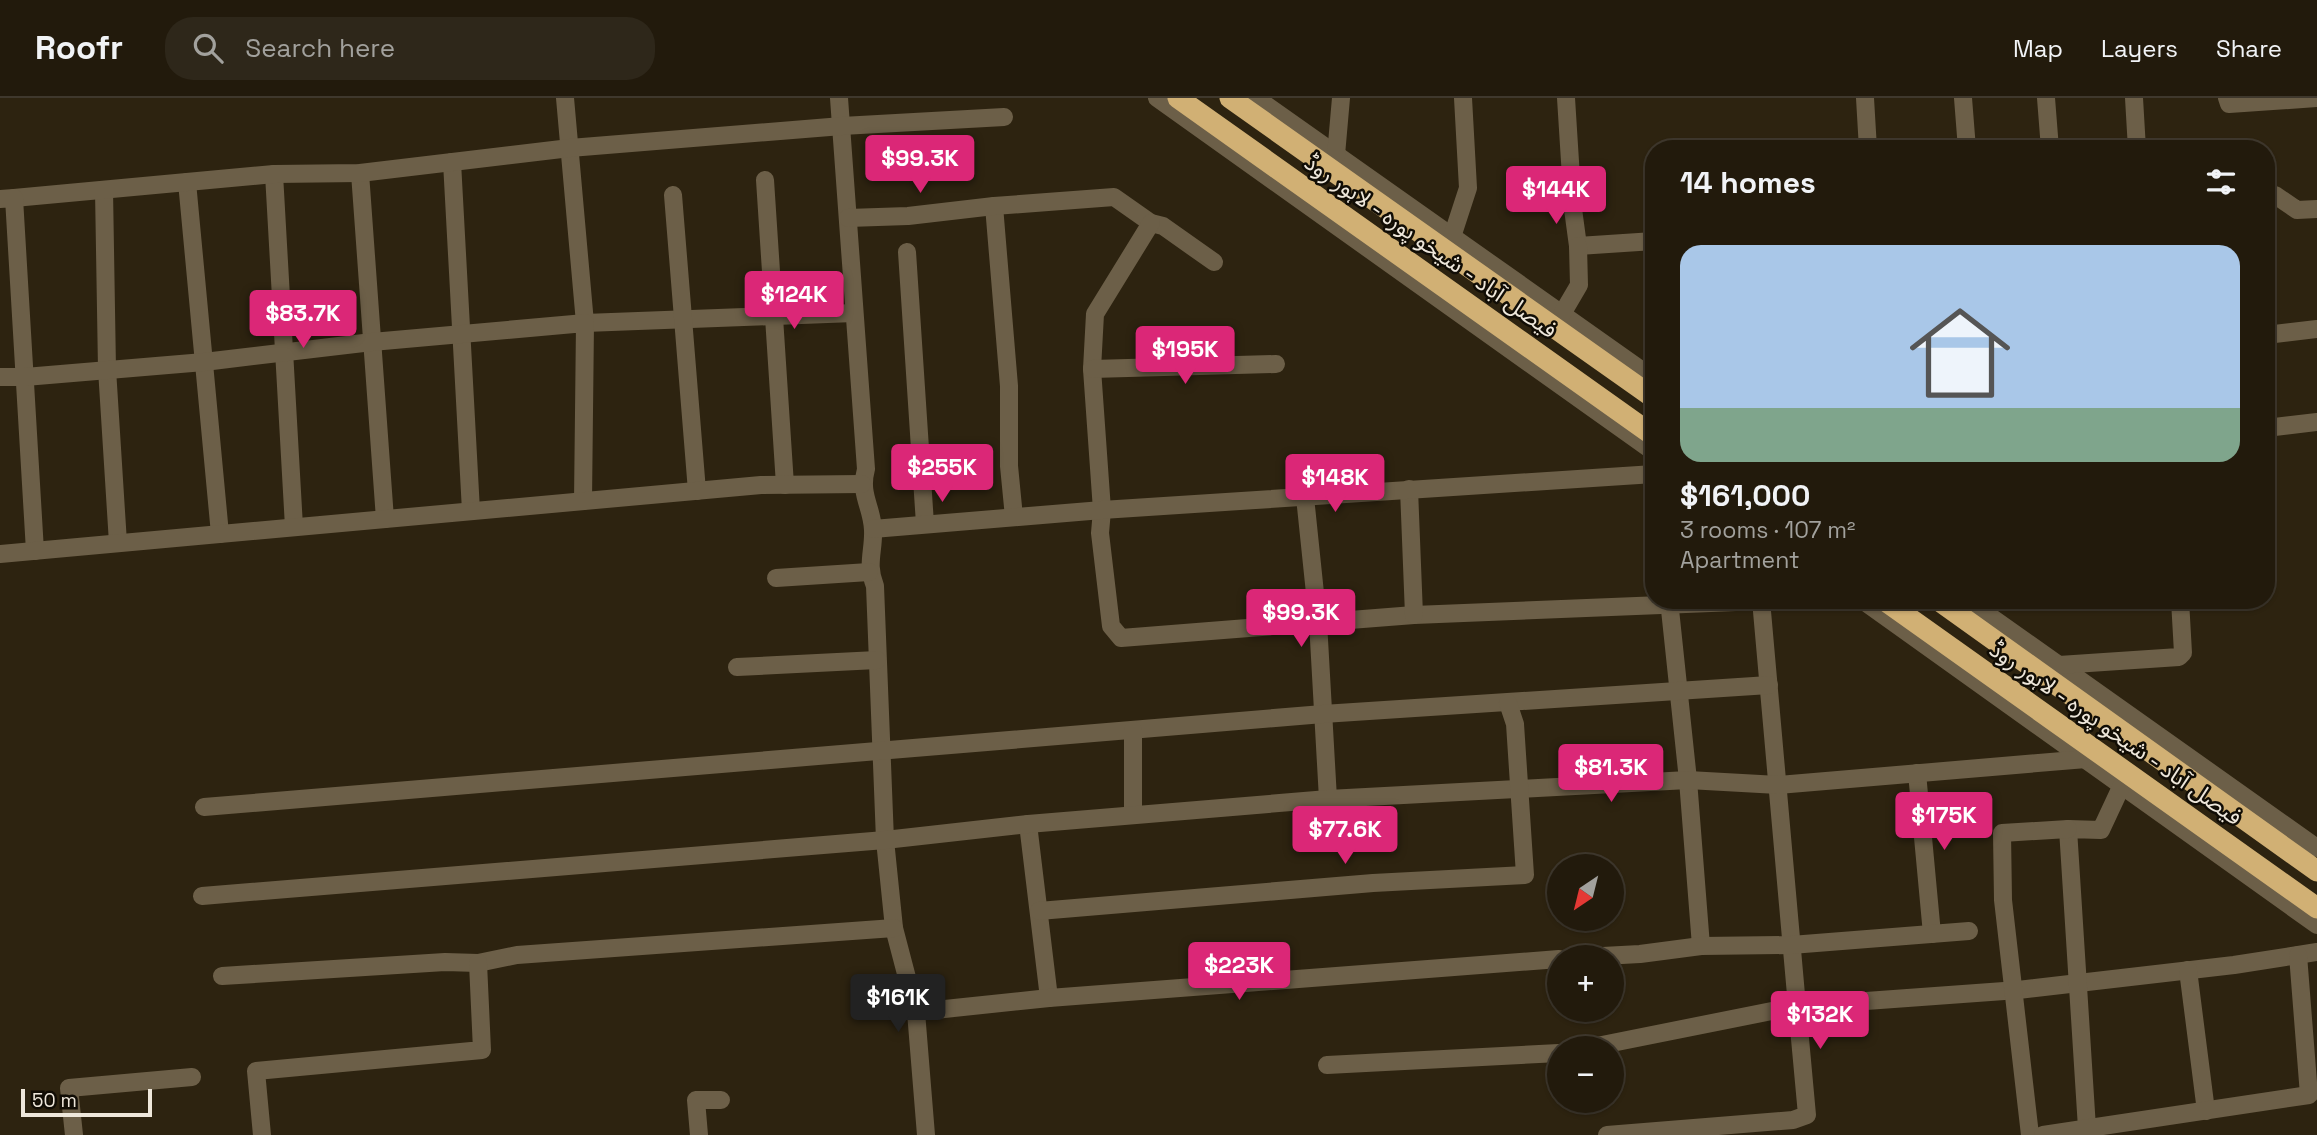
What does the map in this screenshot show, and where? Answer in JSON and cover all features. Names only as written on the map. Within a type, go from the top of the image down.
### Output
[{"type":"highway","name":"فیصل آباد - شیخو پورہ - لاہور روڈ","points":[[1178,98],[1645,430]]},
{"type":"highway","name":"فیصل آباد - شیخو پورہ - لاہور روڈ","points":[[1230,98],[1645,392]]},
{"type":"highway","name":"فیصل آباد - شیخو پورہ - لاہور روڈ","points":[[1897,609],[2317,908]]},
{"type":"highway","name":"فیصل آباد - شیخو پورہ - لاہور روڈ","points":[[1951,609],[2317,871]]},
{"type":"street","points":[[565,98],[585,323],[583,501]]},
{"type":"street","points":[[839,98],[866,469],[862,484],[873,529],[869,572],[875,586],[886,840],[894,928],[916,1012],[926,1135]]},
{"type":"street","points":[[1157,98],[1645,446]]},
{"type":"street","points":[[1256,98],[1645,373]]},
{"type":"street","points":[[1336,155],[1341,98]]},
{"type":"street","points":[[1452,237],[1468,188],[1464,98]]},
{"type":"street","points":[[1562,314],[1579,285],[1566,98]]},
{"type":"street","points":[[1865,98],[1867,140]]},
{"type":"street","points":[[1964,98],[1966,140]]},
{"type":"street","points":[[2046,98],[2049,140]]},
{"type":"street","points":[[2134,98],[2136,140]]},
{"type":"street","points":[[2227,98],[2229,104],[2317,98]]},
{"type":"street","points":[[34,551],[25,377],[7,198],[274,174],[360,173],[570,148],[842,126],[1004,117]]},
{"type":"street","points":[[452,162],[471,512]]},
{"type":"street","points":[[360,173],[385,519]]},
{"type":"street","points":[[274,174],[294,527]]},
{"type":"street","points":[[765,180],[785,485]]},
{"type":"street","points":[[187,182],[220,534]]},
{"type":"street","points":[[104,190],[107,369],[118,543]]},
{"type":"street","points":[[673,195],[697,491]]},
{"type":"street","points":[[2275,195],[2297,210],[2317,209]]},
{"type":"street","points":[[848,218],[908,216],[1114,197],[1152,223],[1163,226],[1214,262]]},
{"type":"street","points":[[994,206],[1009,386],[1009,466],[1014,517]]},
{"type":"street","points":[[1152,223],[1094,314],[1092,369],[1102,510],[1100,533],[1111,626],[1121,638],[1414,615],[1645,604]]},
{"type":"street","points":[[1578,246],[1645,242]]},
{"type":"street","points":[[907,252],[925,524]]},
{"type":"street","points":[[0,377],[204,362],[372,342],[585,323],[854,313]]},
{"type":"street","points":[[2275,334],[2317,329]]},
{"type":"street","points":[[1092,369],[1276,364]]},
{"type":"street","points":[[2275,427],[2317,422]]},
{"type":"street","points":[[873,529],[1102,510],[1645,475]]},
{"type":"street","points":[[0,554],[697,491],[785,485],[862,484]]},
{"type":"street","points":[[1409,489],[1414,615]]},
{"type":"street","points":[[1305,497],[1318,622],[1328,799]]},
{"type":"street","points":[[776,578],[869,572]]},
{"type":"street","points":[[1670,609],[1688,780],[1701,946]]},
{"type":"street","points":[[1607,1135],[1793,1120],[1807,1115],[1762,609]]},
{"type":"street","points":[[1875,609],[2317,925]]},
{"type":"street","points":[[1980,609],[2317,848]]},
{"type":"street","points":[[2059,665],[2179,657],[2183,653],[2181,609]]},
{"type":"street","points":[[737,667],[877,660]]},
{"type":"street","points":[[204,807],[1323,714],[1769,685]]},
{"type":"street","points":[[1039,911],[1373,883],[1525,875],[1515,724],[1508,703]]},
{"type":"street","points":[[1133,730],[1133,815]]},
{"type":"street","points":[[202,896],[886,840],[1028,824],[1328,799],[1688,780],[1777,785],[2086,759]]},
{"type":"street","points":[[1917,773],[1932,934]]},
{"type":"street","points":[[2030,1135],[2003,900],[2002,832],[2101,830],[2122,785]]},
{"type":"street","points":[[1028,824],[1049,998]]},
{"type":"street","points":[[2068,829],[2087,1128]]},
{"type":"street","points":[[222,976],[478,962],[517,955],[894,928]]},
{"type":"street","points":[[1624,955],[1701,946],[1791,945],[1969,932]]},
{"type":"street","points":[[1624,1041],[1797,1006],[2013,990],[2317,952]]},
{"type":"street","points":[[2043,1135],[2309,1095],[2298,955]]},
{"type":"street","points":[[916,1012],[1049,998],[1547,960]]},
{"type":"street","points":[[262,1135],[256,1071],[482,1050],[478,962]]},
{"type":"street","points":[[2188,970],[2206,1111]]},
{"type":"street","points":[[1327,1065],[1547,1054]]},
{"type":"street","points":[[74,1135],[69,1088],[192,1077]]},
{"type":"street","points":[[699,1135],[696,1100],[721,1100]]}]
